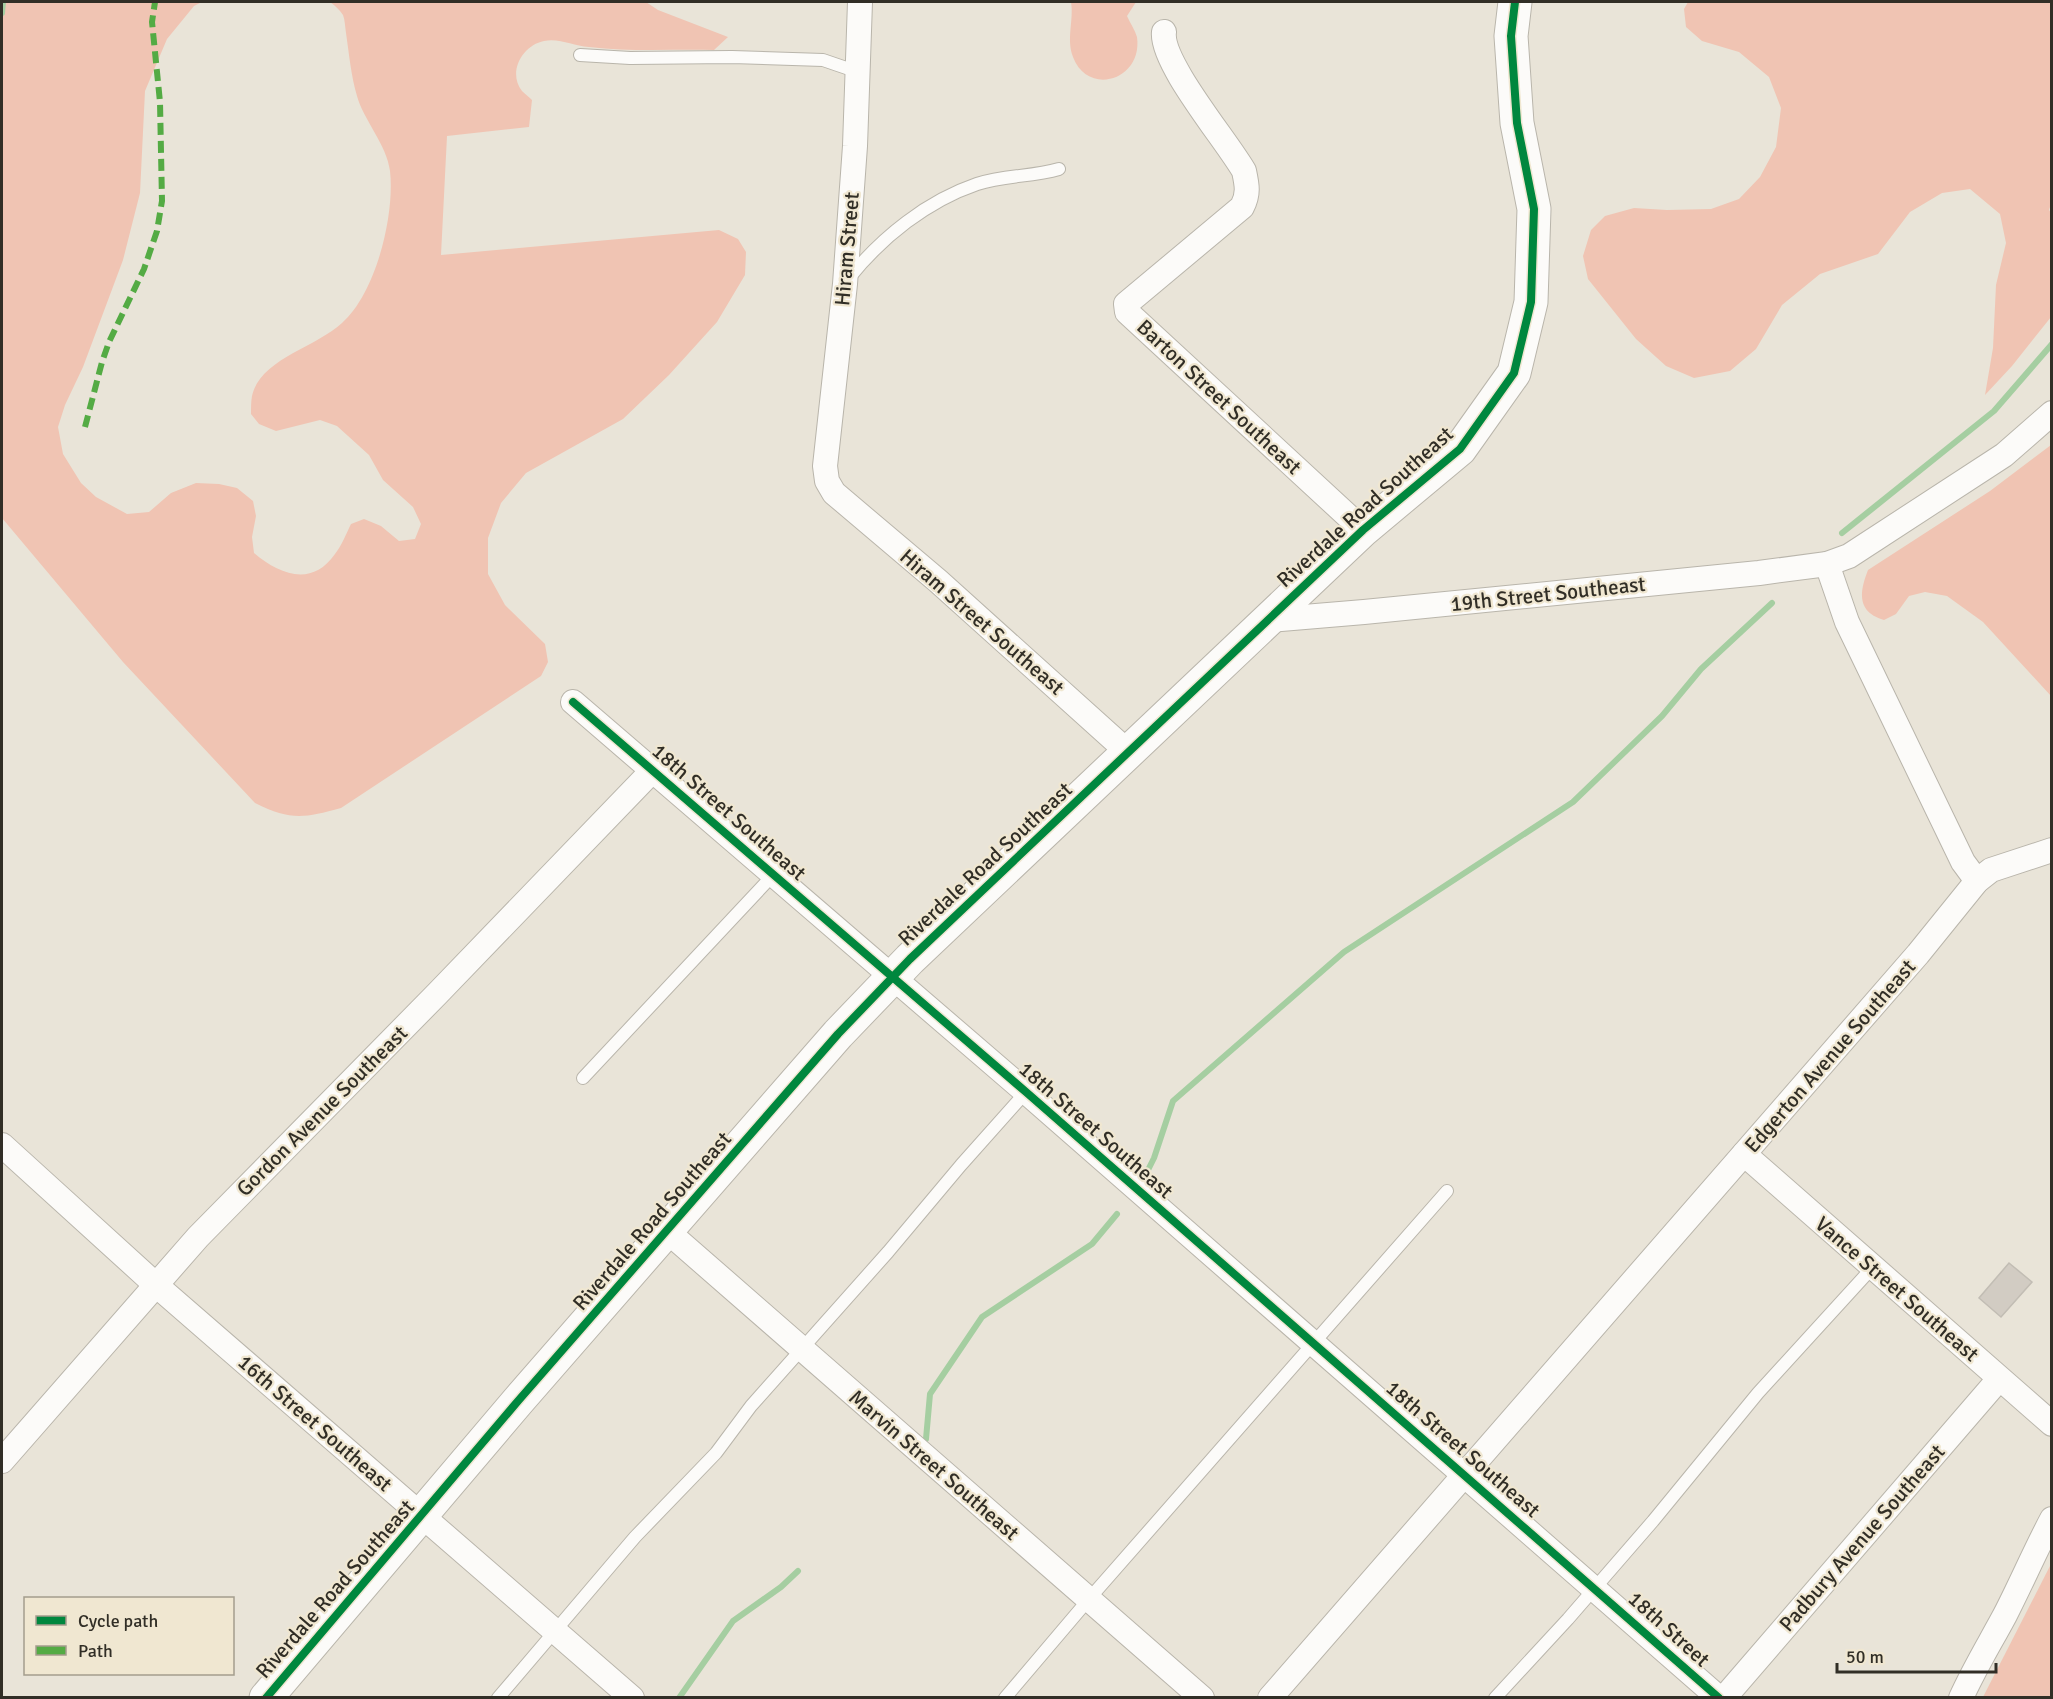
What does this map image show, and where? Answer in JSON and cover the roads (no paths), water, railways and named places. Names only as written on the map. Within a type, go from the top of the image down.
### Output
[{"type":"street","name":"Hiram Street","points":[[834,493],[827,481],[825,466],[845,284],[855,146],[860,2]]},
{"type":"street","name":"Riverdale Road Southeast","points":[[266,1698],[518,1401],[838,1034],[893,977],[1363,530],[1460,449],[1514,373],[1531,302],[1534,209],[1517,123],[1511,36],[1515,2]]},
{"type":"street","name":"Barton Street Southeast","points":[[1164,32],[1165,47],[1177,69],[1244,171],[1248,187],[1247,198],[1242,207],[1126,304],[1127,312],[1363,530]]},
{"type":"street","points":[[2052,413],[1995,462],[1849,556],[1827,564],[1847,622],[1963,862],[1977,881],[1991,870],[2052,850]]},
{"type":"street","name":"Hiram Street Southeast","points":[[834,493],[938,581],[1129,753]]},
{"type":"street","name":"19th Street Southeast","points":[[1269,620],[1759,573],[1827,564]]},
{"type":"street","name":"18th Street Southeast","points":[[573,702],[1026,1092],[1108,1166],[1594,1587]]},
{"type":"street","name":"Gordon Avenue Southeast","points":[[2,1461],[198,1237],[653,770]]},
{"type":"street","name":"Edgerton Avenue Southeast","points":[[1270,1698],[1918,954],[1977,881]]},
{"type":"street","name":"16th Street Southeast","points":[[2,1146],[156,1285],[632,1698]]},
{"type":"street","name":"Vance Street Southeast","points":[[1744,1154],[2052,1424]]},
{"type":"street","name":"Marvin Street Southeast","points":[[667,1231],[1203,1698]]},
{"type":"street","name":"Padbury Avenue Southeast","points":[[1724,1698],[1999,1379]]},
{"type":"street","points":[[1961,1698],[1975,1668],[2006,1614],[2032,1556],[2052,1519]]},
{"type":"street","name":"18th Street","points":[[1594,1587],[1719,1698]]},
{"type":"lane","points":[[580,55],[630,58],[732,57],[824,60],[858,72]]},
{"type":"lane","points":[[845,284],[880,244],[911,219],[950,196],[978,184],[1059,169]]},
{"type":"lane","points":[[583,1078],[774,874]]},
{"type":"lane","points":[[498,1698],[635,1538],[716,1453],[751,1406],[1026,1092]]},
{"type":"lane","points":[[1005,1698],[1447,1191]]},
{"type":"lane","points":[[1495,1698],[1568,1619],[1653,1521],[1758,1393],[1873,1267]]},
{"type":"waterway","points":[[2,13],[3,2]]},
{"type":"waterway","points":[[1842,533],[1994,411],[2052,344]]},
{"type":"waterway","points":[[1147,1172],[1173,1101],[1344,952],[1573,802],[1662,716],[1701,669],[1772,603]]},
{"type":"waterway","points":[[926,1439],[930,1394],[982,1317],[1092,1244],[1117,1214]]},
{"type":"waterway","points":[[679,1698],[733,1621],[781,1587],[798,1571]]}]
